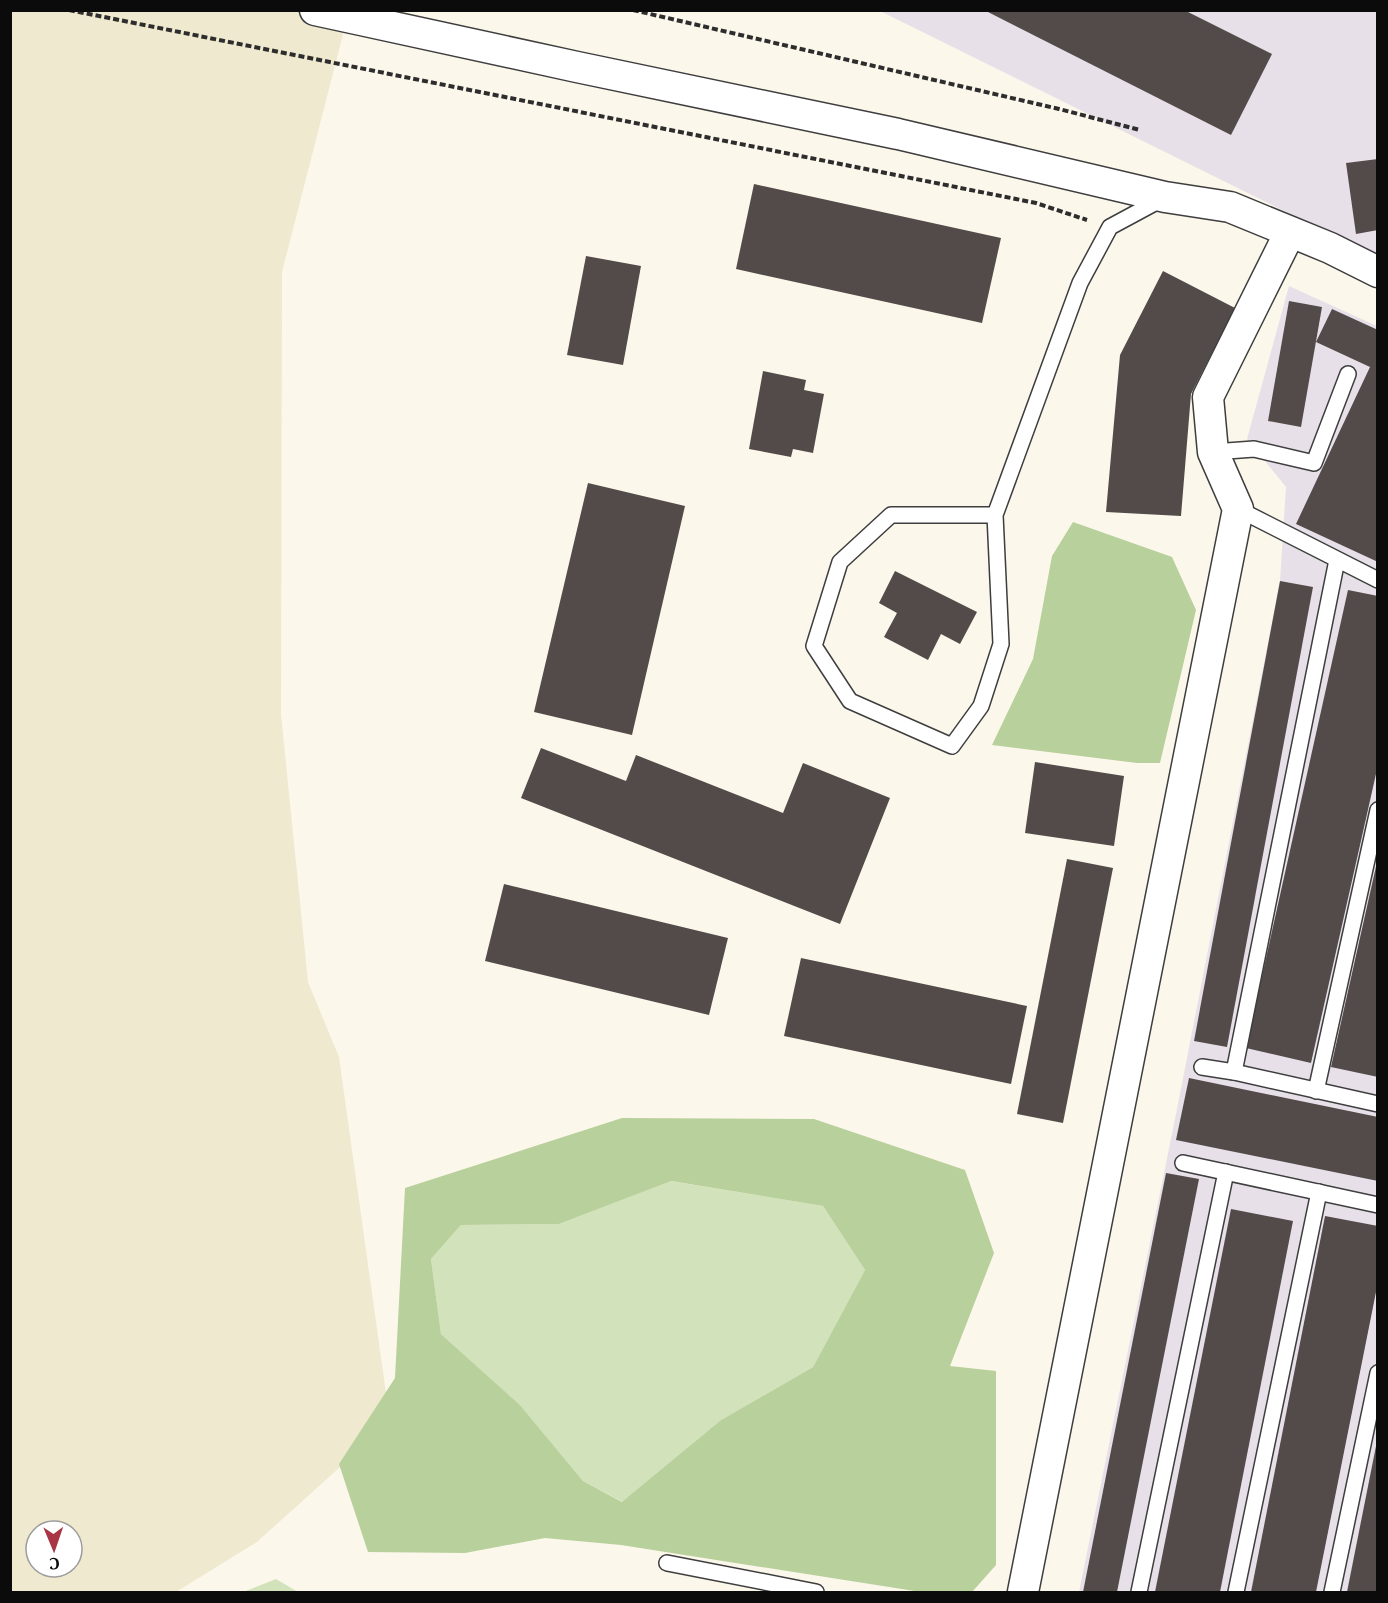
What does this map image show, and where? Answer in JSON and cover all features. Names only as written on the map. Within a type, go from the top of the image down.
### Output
[{"type":"street","points":[[315,10],[898,134],[1165,197],[1230,207],[1330,248],[1377,272]]},
{"type":"street","points":[[1023,1593],[1238,509],[1213,452],[1208,398],[1290,232]]},
{"type":"lane","points":[[995,515],[891,515],[840,562],[814,646],[850,701],[952,746],[981,706],[1001,644],[995,515],[1080,283],[1110,227],[1165,197]]},
{"type":"lane","points":[[1213,452],[1254,449],[1314,463],[1348,374]]},
{"type":"lane","points":[[1238,509],[1377,580]]},
{"type":"lane","points":[[1234,1072],[1338,560]]},
{"type":"lane","points":[[1316,1091],[1377,810]]},
{"type":"lane","points":[[1202,1067],[1377,1104]]},
{"type":"lane","points":[[1183,1163],[1377,1204]]},
{"type":"lane","points":[[1139,1593],[1226,1172]]},
{"type":"lane","points":[[1236,1593],[1318,1192]]},
{"type":"lane","points":[[1332,1593],[1377,1373]]},
{"type":"lane","points":[[667,1563],[816,1593]]},
{"type":"path","points":[[69,10],[1036,203],[1110,227]]},
{"type":"path","points":[[633,10],[1048,106],[1140,130]]},
{"type":"shaded area","points":[[11,11],[349,11],[282,272],[281,714],[308,982],[339,1057],[390,1422],[257,1542],[176,1592],[11,1592]]},
{"type":"shaded area","points":[[880,11],[1377,11],[1377,257]]},
{"type":"shaded area","points":[[1289,286],[1377,326],[1377,1592],[1079,1592],[1177,1109],[1280,581],[1286,487],[1247,439]]},
{"type":"green space","points":[[1073,522],[1172,557],[1196,610],[1160,763],[1137,763],[992,745],[1033,659],[1052,556]]},
{"type":"green space","points":[[622,1118],[814,1119],[965,1170],[994,1253],[950,1366],[996,1371],[996,1565],[972,1592],[921,1592],[621,1545],[545,1538],[465,1553],[368,1552],[339,1464],[395,1378],[405,1188]],"holes":[[[671,1181],[823,1206],[865,1270],[813,1367],[721,1420],[622,1502],[583,1481],[520,1405],[441,1334],[431,1259],[461,1225],[559,1224]]]},
{"type":"green space","points":[[670,1181],[823,1206],[865,1270],[813,1367],[721,1420],[623,1502],[583,1481],[520,1405],[441,1334],[431,1259],[461,1225],[559,1224]]},
{"type":"green space","points":[[276,1579],[298,1592],[243,1592]]},
{"type":"building","points":[[984,10],[1184,10],[1272,54],[1231,135]]},
{"type":"building","points":[[1378,159],[1378,230],[1356,234],[1346,163]]},
{"type":"building","points":[[754,184],[1001,238],[982,323],[736,269]]},
{"type":"building","points":[[586,256],[641,266],[623,365],[567,355]]},
{"type":"building","points":[[1163,271],[1235,308],[1191,394],[1181,516],[1106,512],[1120,355]]},
{"type":"building","points":[[1289,301],[1322,307],[1301,427],[1268,421]]},
{"type":"building","points":[[1332,309],[1378,330],[1378,562],[1296,524],[1370,367],[1316,342]]},
{"type":"building","points":[[763,371],[806,380],[804,390],[824,394],[813,453],[793,449],[791,457],[749,449]]},
{"type":"building","points":[[588,483],[685,506],[632,735],[534,712]]},
{"type":"building","points":[[895,571],[977,612],[960,644],[941,634],[928,660],[884,637],[897,613],[879,603]]},
{"type":"building","points":[[1280,581],[1313,587],[1227,1047],[1194,1041]]},
{"type":"building","points":[[1348,590],[1378,596],[1378,765],[1311,1063],[1246,1048]]},
{"type":"building","points":[[541,748],[626,781],[636,755],[783,813],[803,763],[890,798],[840,924],[521,798]]},
{"type":"building","points":[[1035,762],[1124,776],[1114,846],[1025,833]]},
{"type":"building","points":[[1067,859],[1113,868],[1063,1123],[1017,1114]]},
{"type":"building","points":[[1378,863],[1378,1077],[1331,1067]]},
{"type":"building","points":[[504,884],[728,938],[709,1015],[485,961]]},
{"type":"building","points":[[801,958],[1027,1006],[1011,1084],[784,1036]]},
{"type":"building","points":[[1189,1078],[1378,1117],[1378,1181],[1176,1140]]},
{"type":"building","points":[[1166,1173],[1199,1179],[1117,1592],[1083,1592]]},
{"type":"building","points":[[1231,1209],[1293,1221],[1220,1592],[1155,1592]]},
{"type":"building","points":[[1325,1216],[1378,1226],[1378,1282],[1316,1592],[1251,1592]]},
{"type":"building","points":[[1376,1446],[1378,1592],[1347,1592]]}]
